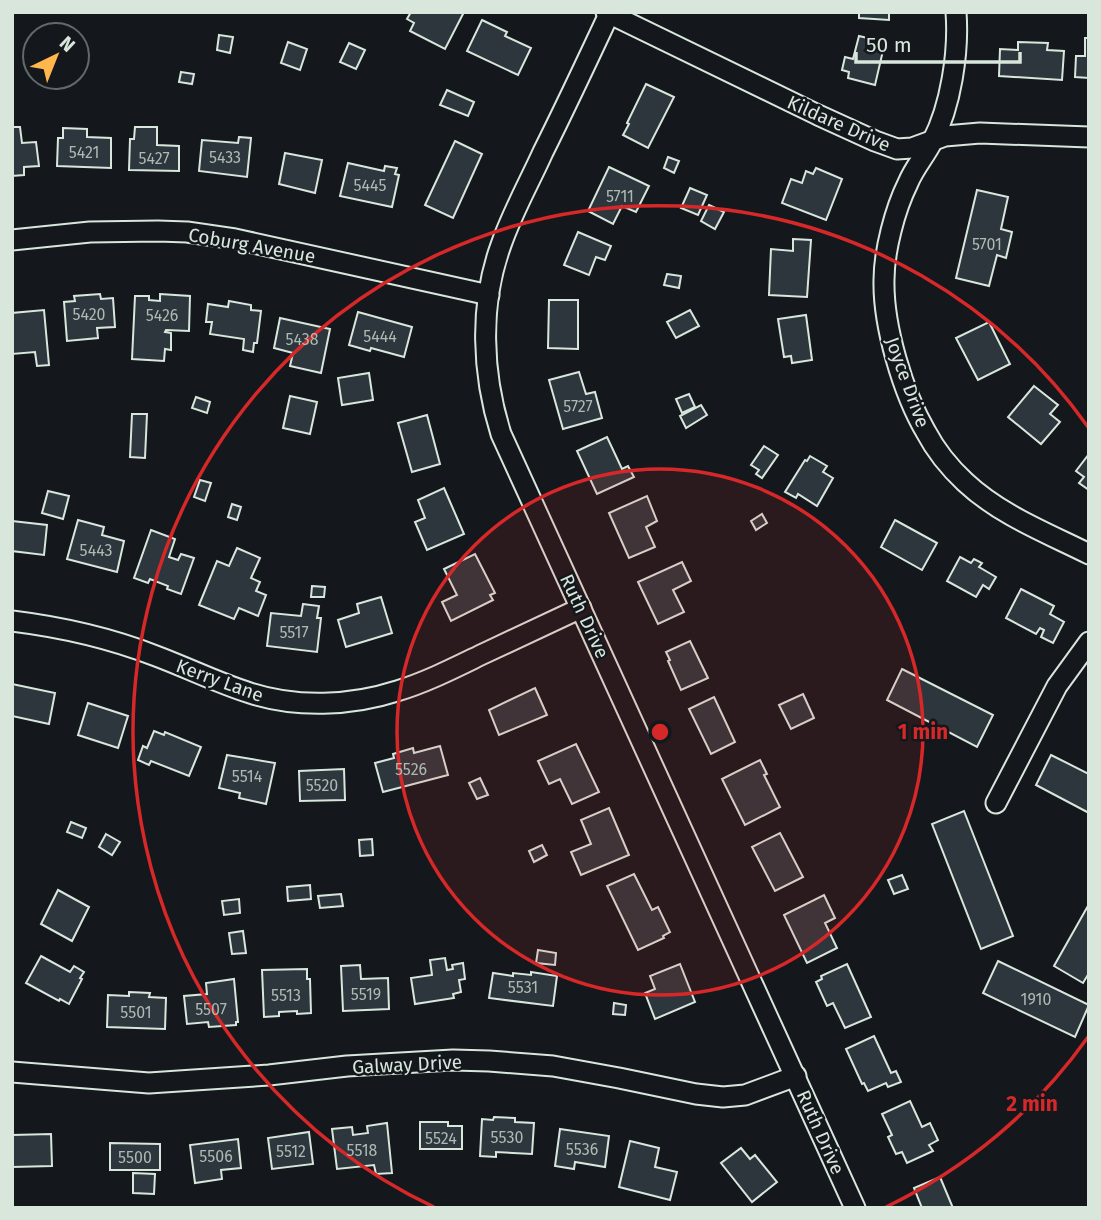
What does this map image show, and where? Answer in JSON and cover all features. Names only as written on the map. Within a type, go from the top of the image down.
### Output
[{"type":"street","name":"Joyce Drive","points":[[956,12],[956,46],[946,104],[933,140],[908,183],[892,227],[885,270],[886,310],[892,343],[912,403],[926,432],[942,456],[966,483],[1015,517],[1089,554]]},
{"type":"street","name":"Kildare Drive","points":[[609,13],[818,115],[897,149],[912,148],[946,136],[980,133],[1089,137]]},
{"type":"street","name":"Ruth Drive","points":[[609,13],[516,206],[500,247],[489,295],[485,342],[494,412],[501,434],[855,1208]]},
{"type":"street","name":"Coburg Avenue","points":[[12,240],[90,232],[187,232],[337,260],[489,295]]},
{"type":"street","name":"Kerry Lane","points":[[12,621],[104,638],[253,694],[277,700],[324,704],[396,692],[581,608]]},
{"type":"street","points":[[996,803],[1056,686],[1089,642]]},
{"type":"street","name":"Galway Drive","points":[[12,1072],[149,1083],[269,1075],[347,1066],[453,1060],[489,1061],[553,1066],[723,1097],[745,1095],[796,1076]]},
{"type":"building","points":[[411,12],[464,12],[445,49],[410,31],[414,23],[407,19]]},
{"type":"building","points":[[859,12],[889,12],[889,20],[859,18]]},
{"type":"building","points":[[482,20],[507,32],[505,36],[531,48],[518,75],[467,51]]},
{"type":"building","points":[[219,35],[233,37],[230,53],[217,50]]},
{"type":"building","points":[[859,36],[885,42],[875,85],[848,78],[849,72],[842,70],[845,57],[853,59]]},
{"type":"building","points":[[1085,38],[1089,38],[1089,78],[1075,77],[1076,56],[1085,56]]},
{"type":"building","points":[[288,42],[307,49],[300,70],[281,63]]},
{"type":"building","points":[[1018,42],[1048,43],[1047,50],[1064,51],[1062,80],[999,76],[1000,49],[1018,50]]},
{"type":"building","points":[[349,43],[365,50],[356,69],[340,62]]},
{"type":"building","points":[[181,72],[194,74],[192,84],[179,82]]},
{"type":"building","points":[[646,84],[674,97],[648,148],[623,135]]},
{"type":"building","points":[[447,90],[474,102],[468,116],[440,105]]},
{"type":"building","points":[[12,127],[20,127],[22,143],[36,142],[39,166],[24,167],[24,175],[12,176]]},
{"type":"building","points":[[135,127],[157,127],[157,145],[179,146],[179,171],[129,170],[130,139],[134,139]]},
{"type":"building","points":[[63,128],[87,129],[87,137],[111,138],[111,168],[57,166],[58,138],[63,138]]},
{"type":"building","points":[[239,137],[251,138],[247,177],[199,171],[202,140],[238,143]]},
{"type":"building","points":[[455,141],[482,154],[453,218],[425,205]]},
{"type":"building","points":[[285,153],[322,160],[315,193],[279,184]]},
{"type":"building","points":[[668,157],[679,161],[674,173],[664,168]]},
{"type":"building","points":[[348,163],[384,171],[385,166],[397,168],[395,174],[399,175],[392,207],[340,196]]},
{"type":"building","points":[[609,167],[649,186],[636,212],[622,206],[613,224],[588,211]]},
{"type":"building","points":[[816,168],[842,179],[826,220],[782,203],[791,179],[802,183],[806,171],[813,174]]},
{"type":"building","points":[[690,188],[707,195],[698,215],[681,208]]},
{"type":"building","points":[[977,190],[1008,197],[1001,229],[1012,232],[1006,258],[997,255],[989,286],[956,278]]},
{"type":"building","points":[[709,205],[724,212],[715,229],[701,221]]},
{"type":"building","points":[[578,232],[611,246],[605,260],[596,257],[589,275],[564,265]]},
{"type":"building","points":[[793,239],[811,240],[807,297],[769,295],[771,249],[793,251]]},
{"type":"building","points":[[667,274],[681,276],[679,288],[664,285]]},
{"type":"building","points":[[100,294],[101,299],[113,298],[115,327],[97,328],[98,338],[67,341],[64,302],[75,301],[74,296]]},
{"type":"building","points":[[160,294],[190,296],[189,331],[166,330],[165,332],[171,333],[171,350],[165,349],[164,361],[132,359],[135,296],[149,296],[149,300],[160,301]]},
{"type":"building","points":[[549,300],[578,300],[578,349],[548,348]]},
{"type":"building","points":[[229,301],[251,305],[251,310],[261,311],[257,343],[254,343],[253,352],[243,350],[244,339],[210,334],[212,322],[206,322],[208,304],[228,307]]},
{"type":"building","points":[[44,310],[49,365],[37,366],[35,352],[12,354],[12,313]]},
{"type":"building","points":[[690,310],[699,326],[676,338],[667,322]]},
{"type":"building","points":[[358,312],[412,327],[404,357],[349,345]]},
{"type":"building","points":[[806,315],[812,360],[792,363],[791,356],[784,357],[778,319]]},
{"type":"building","points":[[280,318],[330,329],[321,373],[290,366],[293,353],[274,348]]},
{"type":"building","points":[[989,322],[1010,364],[978,380],[956,338]]},
{"type":"building","points":[[579,372],[586,394],[595,392],[602,418],[563,429],[549,380]]},
{"type":"building","points":[[369,373],[373,400],[342,405],[338,378]]},
{"type":"building","points":[[1034,386],[1058,405],[1050,414],[1060,422],[1041,444],[1008,417]]},
{"type":"building","points":[[689,394],[695,407],[682,413],[676,399]]},
{"type":"building","points":[[290,396],[317,402],[310,434],[283,428]]},
{"type":"building","points":[[196,397],[210,402],[207,413],[192,408]]},
{"type":"building","points":[[701,405],[707,415],[686,428],[680,416]]},
{"type":"building","points":[[132,414],[147,414],[145,458],[130,457]]},
{"type":"building","points":[[427,415],[440,464],[412,472],[398,423]]},
{"type":"building","points":[[607,437],[622,469],[628,466],[634,477],[597,494],[577,451]]},
{"type":"building","points":[[764,446],[778,455],[762,478],[756,474],[759,470],[751,465]]},
{"type":"building","points":[[1089,454],[1089,490],[1079,483],[1084,477],[1076,471]]},
{"type":"building","points":[[810,456],[827,466],[823,472],[833,478],[817,506],[798,494],[796,498],[785,492]]},
{"type":"building","points":[[200,480],[211,483],[205,501],[194,497]]},
{"type":"building","points":[[444,488],[464,534],[427,550],[415,522],[425,518],[418,500]]},
{"type":"building","points":[[48,491],[69,496],[63,519],[42,513]]},
{"type":"building","points":[[647,496],[657,521],[646,527],[655,547],[629,558],[609,513]]},
{"type":"building","points":[[232,504],[241,507],[237,520],[228,517]]},
{"type":"building","points":[[762,514],[767,523],[756,530],[751,521]]},
{"type":"building","points":[[78,520],[104,527],[102,535],[124,541],[117,572],[67,559]]},
{"type":"building","points":[[895,520],[937,543],[922,570],[881,547]]},
{"type":"building","points":[[12,521],[47,525],[44,555],[12,551]]},
{"type":"building","points":[[151,530],[175,539],[169,557],[178,560],[181,554],[194,558],[181,594],[150,579],[148,583],[134,578]]},
{"type":"building","points":[[237,548],[260,558],[251,578],[260,582],[256,591],[266,595],[258,616],[239,608],[234,619],[199,605],[217,561],[229,566]]},
{"type":"building","points":[[475,554],[495,593],[490,595],[493,600],[451,621],[442,602],[457,595],[444,569]]},
{"type":"building","points":[[960,557],[971,563],[974,559],[982,563],[979,567],[996,577],[989,589],[983,585],[976,597],[947,581]]},
{"type":"building","points":[[682,562],[691,581],[673,590],[684,612],[658,624],[638,582]]},
{"type":"building","points":[[312,586],[325,587],[324,597],[311,597]]},
{"type":"building","points":[[1021,589],[1054,606],[1050,614],[1064,622],[1053,643],[1041,637],[1044,630],[1040,628],[1036,634],[1006,618]]},
{"type":"building","points":[[381,597],[392,633],[346,647],[338,620],[359,613],[357,604]]},
{"type":"building","points":[[303,604],[319,606],[317,618],[321,618],[317,652],[267,646],[271,613],[301,616]]},
{"type":"building","points":[[690,641],[708,678],[681,690],[666,652]]},
{"type":"building","points":[[902,669],[993,715],[977,747],[887,700]]},
{"type":"building","points":[[12,684],[55,693],[49,724],[12,716]]},
{"type":"building","points":[[535,688],[547,715],[499,735],[489,710]]},
{"type":"building","points":[[803,694],[814,718],[791,729],[779,705]]},
{"type":"building","points":[[714,697],[735,742],[711,754],[689,709]]},
{"type":"building","points":[[88,703],[128,716],[118,748],[78,735]]},
{"type":"building","points":[[154,731],[164,735],[165,732],[201,747],[189,776],[151,761],[149,765],[138,760],[143,746],[147,748]]},
{"type":"building","points":[[576,744],[599,792],[572,804],[560,779],[549,784],[538,761]]},
{"type":"building","points":[[440,746],[448,775],[383,792],[375,763],[394,758],[393,754],[413,748],[414,753]]},
{"type":"building","points":[[227,755],[275,763],[266,804],[239,798],[240,793],[219,788]]},
{"type":"building","points":[[1051,755],[1089,774],[1089,813],[1036,785]]},
{"type":"building","points":[[760,760],[767,774],[764,775],[780,807],[745,825],[722,779]]},
{"type":"building","points":[[344,769],[345,800],[300,801],[299,771]]},
{"type":"building","points":[[480,778],[488,795],[477,799],[469,783]]},
{"type":"building","points":[[609,808],[629,855],[581,875],[571,852],[591,844],[581,820]]},
{"type":"building","points":[[964,811],[1013,936],[981,949],[932,824]]},
{"type":"building","points":[[71,822],[86,828],[82,838],[67,832]]},
{"type":"building","points":[[780,833],[803,877],[775,891],[752,847]]},
{"type":"building","points":[[106,834],[120,842],[112,855],[99,847]]},
{"type":"building","points":[[372,839],[373,855],[360,856],[359,840]]},
{"type":"building","points":[[542,845],[547,855],[534,862],[529,851]]},
{"type":"building","points":[[634,874],[652,910],[658,907],[670,932],[663,936],[664,938],[638,950],[607,886]]},
{"type":"building","points":[[902,875],[908,889],[894,894],[888,880]]},
{"type":"building","points":[[310,885],[311,899],[288,901],[287,887]]},
{"type":"building","points":[[58,890],[89,907],[72,941],[41,924]]},
{"type":"building","points":[[341,894],[343,906],[320,908],[318,896]]},
{"type":"building","points":[[824,895],[835,918],[825,923],[837,948],[807,963],[784,915]]},
{"type":"building","points":[[239,899],[240,913],[224,915],[222,901]]},
{"type":"building","points":[[1089,904],[1089,973],[1083,983],[1054,966]]},
{"type":"building","points":[[243,931],[246,953],[232,954],[229,933]]},
{"type":"building","points":[[538,950],[556,953],[555,965],[536,963]]},
{"type":"building","points":[[41,956],[70,972],[74,966],[84,972],[69,1004],[26,983]]},
{"type":"building","points":[[445,958],[447,970],[453,969],[452,965],[463,963],[465,979],[459,980],[461,992],[453,994],[454,998],[415,1004],[411,978],[432,975],[430,960]]},
{"type":"building","points":[[998,961],[1089,1005],[1075,1037],[983,993]]},
{"type":"building","points":[[680,964],[695,1002],[655,1019],[645,993],[655,989],[650,976]]},
{"type":"building","points":[[847,964],[871,1017],[845,1028],[833,1003],[827,1006],[816,982],[822,979],[821,976]]},
{"type":"building","points":[[360,965],[361,979],[388,978],[389,1009],[343,1011],[341,966]]},
{"type":"building","points":[[307,969],[311,1013],[279,1012],[279,1016],[264,1017],[262,970]]},
{"type":"building","points":[[531,972],[557,976],[553,1006],[489,998],[493,973],[513,976],[513,973],[531,975]]},
{"type":"building","points":[[234,979],[238,1022],[236,1025],[209,1027],[208,1022],[187,1024],[184,996],[207,994],[206,983]]},
{"type":"building","points":[[129,992],[150,993],[149,997],[166,998],[165,1029],[107,1027],[108,995],[129,996]]},
{"type":"building","points":[[614,1003],[626,1005],[625,1015],[613,1014]]},
{"type":"building","points":[[874,1036],[891,1073],[896,1071],[901,1082],[888,1087],[886,1083],[868,1091],[846,1049]]},
{"type":"building","points":[[910,1101],[922,1127],[930,1123],[938,1140],[929,1145],[933,1151],[907,1163],[902,1152],[896,1154],[888,1137],[892,1135],[882,1114]]},
{"type":"building","points":[[494,1117],[515,1118],[515,1122],[534,1123],[532,1154],[496,1152],[496,1157],[480,1156],[482,1119],[493,1120]]},
{"type":"building","points":[[420,1122],[448,1122],[448,1126],[462,1126],[462,1149],[420,1149]]},
{"type":"building","points":[[387,1123],[392,1173],[376,1174],[374,1165],[337,1169],[332,1129],[352,1127],[353,1135],[368,1133],[367,1126]]},
{"type":"building","points":[[560,1129],[609,1136],[605,1167],[575,1162],[574,1169],[555,1166]]},
{"type":"building","points":[[309,1132],[313,1164],[272,1169],[268,1138]]},
{"type":"building","points":[[51,1134],[52,1166],[12,1167],[12,1135]]},
{"type":"building","points":[[238,1139],[241,1168],[221,1170],[222,1179],[195,1183],[190,1145]]},
{"type":"building","points":[[630,1141],[659,1148],[655,1167],[677,1172],[670,1200],[619,1187]]},
{"type":"building","points":[[110,1143],[160,1144],[160,1170],[110,1170]]},
{"type":"building","points":[[741,1148],[750,1159],[755,1155],[777,1182],[752,1202],[721,1163]]},
{"type":"building","points":[[133,1173],[155,1174],[154,1194],[133,1193]]},
{"type":"building","points":[[940,1177],[953,1208],[922,1208],[914,1188]]}]
